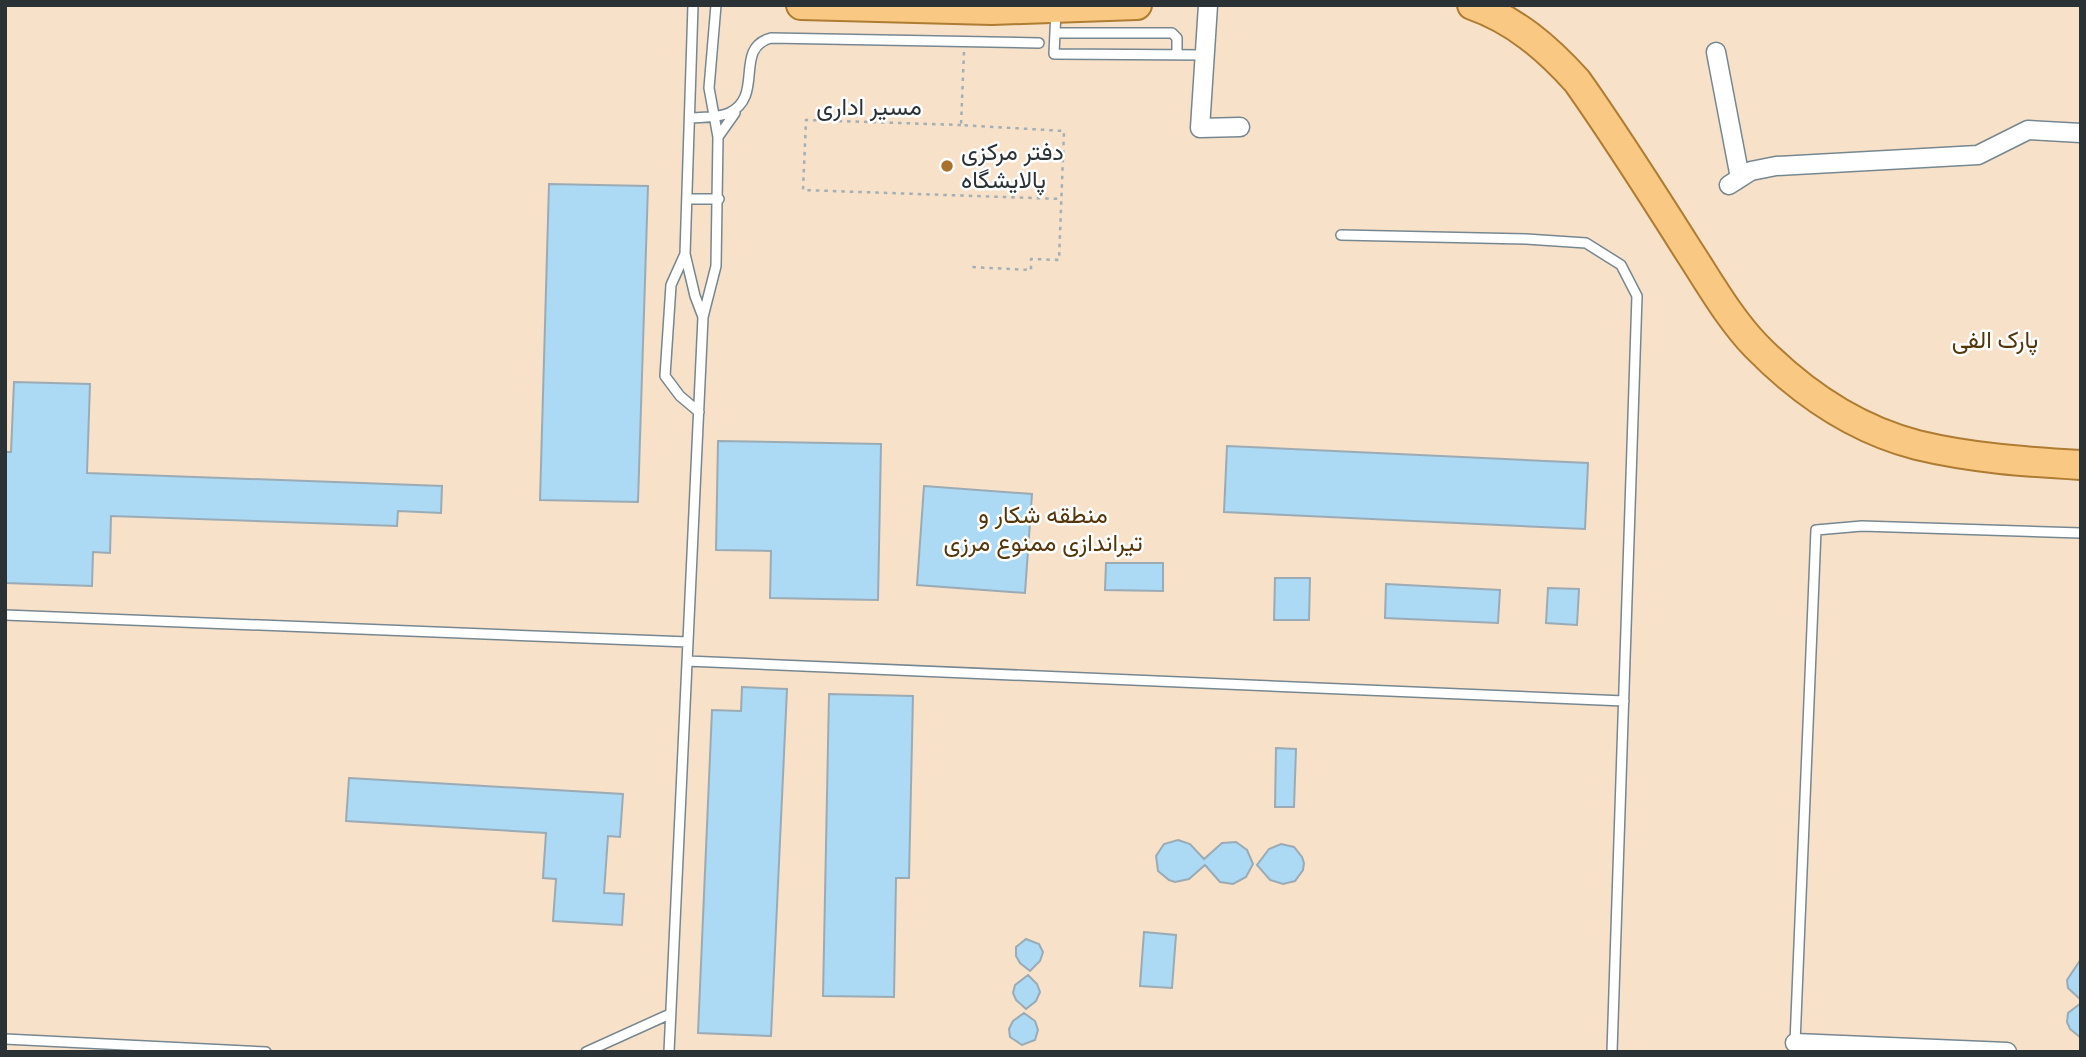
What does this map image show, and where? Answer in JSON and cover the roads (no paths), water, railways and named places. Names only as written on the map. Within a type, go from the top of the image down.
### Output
[{"type":"main road","points":[[801,5],[992,10],[1056,21],[1137,5]]},
{"type":"main road","points":[[1472,5],[1517,27],[1550,52],[1577,81],[1726,307],[1755,345],[1826,405],[1868,427],[1915,444],[1966,455],[2081,465]]},
{"type":"main road","points":[[1514,5],[1562,39],[1591,70],[1740,298],[1768,333],[1824,382],[1876,411],[1920,427],[1969,438],[2081,447]]},
{"type":"street","points":[[1208,5],[1200,128],[1240,127]]},
{"type":"street","points":[[1716,52],[1734,181],[1751,171],[1776,166],[1978,155],[2028,130],[2081,133]]},
{"type":"street","points":[[1795,1043],[2007,1052]]},
{"type":"lane","points":[[692,5],[685,254],[703,317]]},
{"type":"lane","points":[[669,1052],[703,317],[716,266],[718,137],[709,88],[716,5]]},
{"type":"lane","points":[[1177,55],[1177,38],[1172,33],[1056,21],[1054,54],[1177,55],[1205,55]]},
{"type":"lane","points":[[718,137],[750,86],[752,50],[764,39],[1040,43]]},
{"type":"lane","points":[[690,118],[727,115],[738,108]]},
{"type":"lane","points":[[687,199],[719,198]]},
{"type":"lane","points":[[1342,234],[1586,243],[1621,265],[1637,296],[1612,1052]]},
{"type":"lane","points":[[685,254],[671,285],[665,376],[680,396],[699,412]]},
{"type":"lane","points":[[1795,1043],[1816,530],[1862,526],[2081,533]]},
{"type":"lane","points":[[5,615],[688,642]]},
{"type":"lane","points":[[687,661],[1624,701]]},
{"type":"lane","points":[[586,1052],[670,1014]]},
{"type":"lane","points":[[5,1040],[266,1052]]},
{"type":"place","name":"دفتر مرکزی پالایشگاه","points":[[947,166]]},
{"type":"park label","name":"پارک الفی","points":[[1995,340]]},
{"type":"park label","name":"منطقه شکار و تیراندازی ممنوع مرزی","points":[[1043,529]]}]
